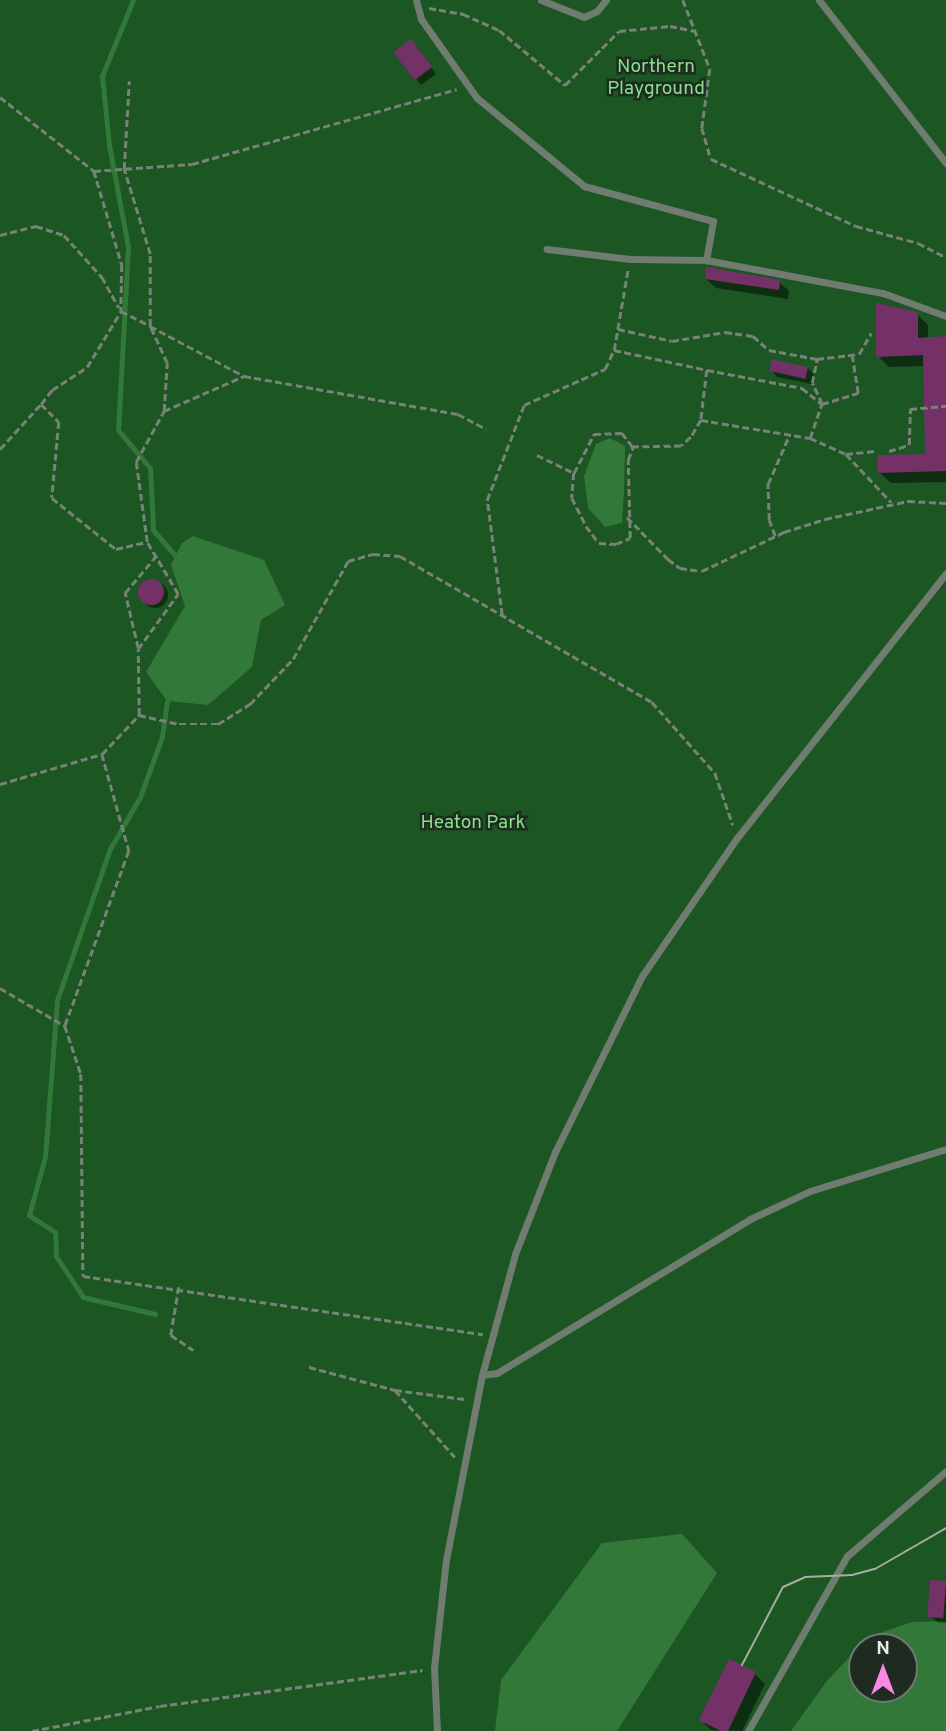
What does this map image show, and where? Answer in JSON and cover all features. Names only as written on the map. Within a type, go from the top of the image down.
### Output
[{"type":"lane","points":[[416,0],[418,10],[467,87],[584,186],[713,220],[706,260]]},
{"type":"lane","points":[[541,0],[584,17],[606,0]]},
{"type":"lane","points":[[819,0],[946,163]]},
{"type":"lane","points":[[548,249],[630,259],[706,260],[883,293],[946,316]]},
{"type":"lane","points":[[437,1731],[434,1668],[446,1560],[482,1375],[515,1254],[598,1058],[642,976],[737,838],[946,573]]},
{"type":"lane","points":[[482,1375],[497,1373],[750,1219],[810,1191],[946,1149]]},
{"type":"lane","points":[[748,1731],[847,1556],[946,1471]]},
{"type":"path","points":[[686,1],[710,69],[702,128],[711,159],[856,226],[918,243],[946,257]]},
{"type":"path","points":[[418,10],[463,14],[499,30],[565,85],[619,31],[670,26],[698,32]]},
{"type":"path","points":[[128,80],[123,169],[149,254],[149,326],[167,363],[164,411],[136,462],[147,542],[178,594],[138,649]]},
{"type":"path","points":[[94,170],[192,164],[467,87]]},
{"type":"path","points":[[0,96],[94,170],[122,265],[122,311],[87,367],[51,390],[0,449]]},
{"type":"path","points":[[0,235],[36,226],[64,235],[102,277],[122,311],[244,376],[458,414],[486,429]]},
{"type":"path","points":[[502,615],[487,500],[524,405],[605,369],[614,350],[630,259]]},
{"type":"path","points":[[618,329],[665,340],[725,332],[753,336],[769,350],[817,359],[859,354],[871,333]]},
{"type":"path","points":[[614,350],[802,388],[822,404]]},
{"type":"path","points":[[822,404],[858,393],[852,356]]},
{"type":"path","points":[[810,438],[822,404],[812,383],[817,359]]},
{"type":"path","points":[[633,447],[681,446],[701,419],[707,370]]},
{"type":"path","points":[[164,411],[244,376]]},
{"type":"path","points":[[802,388],[812,383]]},
{"type":"path","points":[[41,404],[59,422],[51,498],[116,549],[147,542]]},
{"type":"path","points":[[889,451],[909,445],[909,409],[946,406]]},
{"type":"path","points":[[701,419],[810,438],[846,454],[893,504]]},
{"type":"path","points":[[622,433],[633,447],[627,517],[630,538],[616,544],[600,543],[572,498],[574,473],[594,434],[622,433]]},
{"type":"path","points":[[775,536],[769,520],[768,484],[789,436]]},
{"type":"path","points":[[846,454],[877,452]]},
{"type":"path","points":[[537,454],[574,473]]},
{"type":"path","points":[[627,517],[667,559],[680,568],[702,571],[775,536],[893,504],[946,503]]},
{"type":"path","points":[[139,715],[179,724],[218,724],[250,704],[293,659],[348,561],[373,554],[400,556],[652,702],[715,773],[737,838]]},
{"type":"path","points":[[0,784],[102,754],[139,715],[138,649],[125,593],[156,556]]},
{"type":"path","points":[[64,1026],[125,863],[126,840],[102,754]]},
{"type":"path","points":[[0,988],[64,1026],[81,1074],[83,1276],[179,1287],[493,1335]]},
{"type":"path","points":[[179,1287],[171,1335],[193,1350]]},
{"type":"path","points":[[309,1367],[395,1390],[477,1401]]},
{"type":"path","points":[[395,1390],[464,1467]]},
{"type":"path","points":[[32,1731],[160,1706],[434,1668]]},
{"type":"green space","name":"Heaton Park","points":[[0,0],[946,0],[946,1731],[0,1731]]},
{"type":"shaded area","points":[[610,438],[625,446],[624,493],[622,523],[605,527],[588,508],[584,476],[596,444]]},
{"type":"shaded area","points":[[193,536],[264,560],[285,605],[261,620],[252,667],[208,705],[167,701],[146,672],[185,606],[171,565],[182,543]]},
{"type":"shaded area","points":[[682,1534],[717,1573],[617,1731],[495,1731],[501,1680],[602,1543]]},
{"type":"shaded area","points":[[946,1621],[946,1731],[791,1731],[826,1682],[848,1658],[848,1703],[918,1703],[918,1633],[880,1633],[912,1622]]},
{"type":"building","points":[[411,39],[432,67],[414,80],[393,52]]},
{"type":"building","points":[[706,267],[780,280],[779,290],[705,279]]},
{"type":"building","points":[[876,303],[918,312],[918,338],[946,336],[946,471],[878,473],[877,455],[925,454],[923,355],[876,357]]},
{"type":"building","points":[[772,359],[808,367],[805,379],[769,371]]},
{"type":"building","points":[[151,579],[160,583],[164,592],[160,601],[151,605],[142,601],[138,592],[142,583]]},
{"type":"building","points":[[930,1580],[946,1581],[943,1618],[927,1617]]},
{"type":"building","points":[[729,1659],[756,1672],[728,1731],[721,1731],[699,1720]]},
{"type":"waterway","points":[[133,0],[102,76],[109,145],[128,247],[118,430],[150,468],[153,530],[176,556]]},
{"type":"waterway","points":[[155,1314],[83,1297],[56,1256],[55,1232],[29,1215],[45,1157],[57,1000],[110,849],[140,797],[162,737],[167,701]]},
{"type":"tram line","points":[[742,1665],[783,1587],[805,1577],[852,1575],[875,1569],[946,1528]]},
{"type":"park label","name":"Northern Playground","points":[[656,79]]}]
